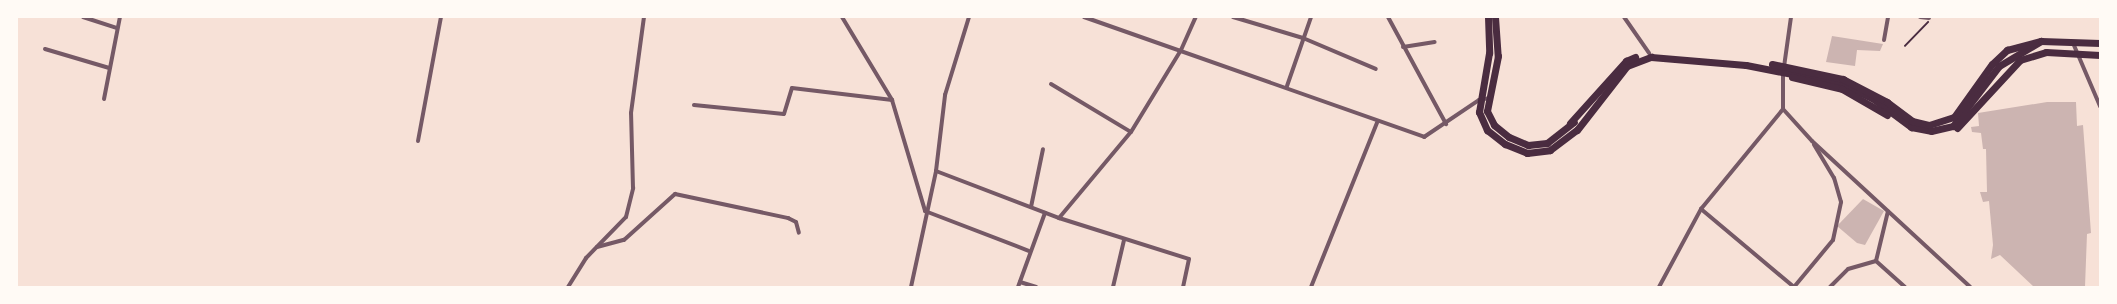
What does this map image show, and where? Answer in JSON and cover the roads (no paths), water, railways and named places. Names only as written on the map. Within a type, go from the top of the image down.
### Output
[{"type":"main road","points":[[1488,17],[1489,53],[1479,100],[1478,112],[1487,130],[1505,144],[1527,153],[1550,150],[1577,130],[1632,68],[1642,62],[1672,62],[1783,74],[1842,89],[1902,127],[1918,133],[1937,133],[1955,129],[1966,120],[2020,60],[2046,52]]},
{"type":"main road","points":[[1496,17],[1498,56],[1487,111],[1494,125],[1528,145],[1547,143],[1570,123],[1626,61],[1649,53],[1784,65],[1843,79],[1887,102],[1912,121],[1929,125],[1954,117],[1992,64],[2007,50],[2041,42],[2100,43]]},
{"type":"main road","points":[[1577,130],[1586,116],[1627,66],[1651,57],[1785,71],[1843,84],[1872,98],[1911,127],[1930,132],[1953,126],[2000,66],[2017,54],[2041,42]]},
{"type":"main road","points":[[2027,50],[2078,55],[2100,55]]},
{"type":"main road","points":[[1570,123],[1586,116]]},
{"type":"street","points":[[83,17],[117,28]]},
{"type":"street","points":[[104,99],[120,17]]},
{"type":"street","points":[[418,141],[441,17]]},
{"type":"street","points":[[568,287],[597,247],[626,216],[633,188],[631,114],[644,17]]},
{"type":"street","points":[[842,17],[892,100],[925,210]]},
{"type":"street","points":[[911,287],[925,210],[936,171],[945,96],[969,17]]},
{"type":"street","points":[[1084,17],[1286,86],[1377,123],[1424,137],[1446,124],[1479,100],[1489,98]]},
{"type":"street","points":[[1059,218],[1131,132],[1181,50],[1196,17]]},
{"type":"street","points":[[1233,17],[1303,38],[1376,69]]},
{"type":"street","points":[[1286,86],[1311,17]]},
{"type":"street","points":[[1388,17],[1446,124]]},
{"type":"street","points":[[1624,17],[1649,53]]},
{"type":"street","points":[[1659,287],[1672,257],[1701,209],[1783,109],[1783,74],[1791,17]]},
{"type":"street","points":[[1884,40],[1888,17]]},
{"type":"street","points":[[1920,17],[1929,17]]},
{"type":"street","points":[[1403,47],[1435,42]]},
{"type":"street","points":[[2073,43],[2100,106]]},
{"type":"street","points":[[46,49],[109,68]]},
{"type":"street","points":[[1051,84],[1131,132]]},
{"type":"street","points":[[694,105],[784,114],[792,88],[892,100]]},
{"type":"street","points":[[1783,109],[1812,141],[1970,287]]},
{"type":"street","points":[[1311,287],[1377,123]]},
{"type":"street","points":[[1701,209],[1794,287],[1833,240],[1841,202],[1834,178],[1812,141]]},
{"type":"street","points":[[1031,207],[1043,149]]},
{"type":"street","points":[[936,171],[1059,218],[1124,240],[1189,259],[1184,287]]},
{"type":"street","points":[[597,247],[624,240],[675,194],[788,218],[796,222],[799,233]]},
{"type":"street","points":[[925,210],[1029,251]]},
{"type":"street","points":[[1876,261],[1888,210]]},
{"type":"street","points":[[1018,287],[1029,251],[1045,213]]},
{"type":"street","points":[[1113,287],[1124,240]]},
{"type":"street","points":[[1830,287],[1848,269],[1876,261]]},
{"type":"street","points":[[1876,261],[1905,287]]},
{"type":"street","points":[[1020,282],[1036,287]]}]
